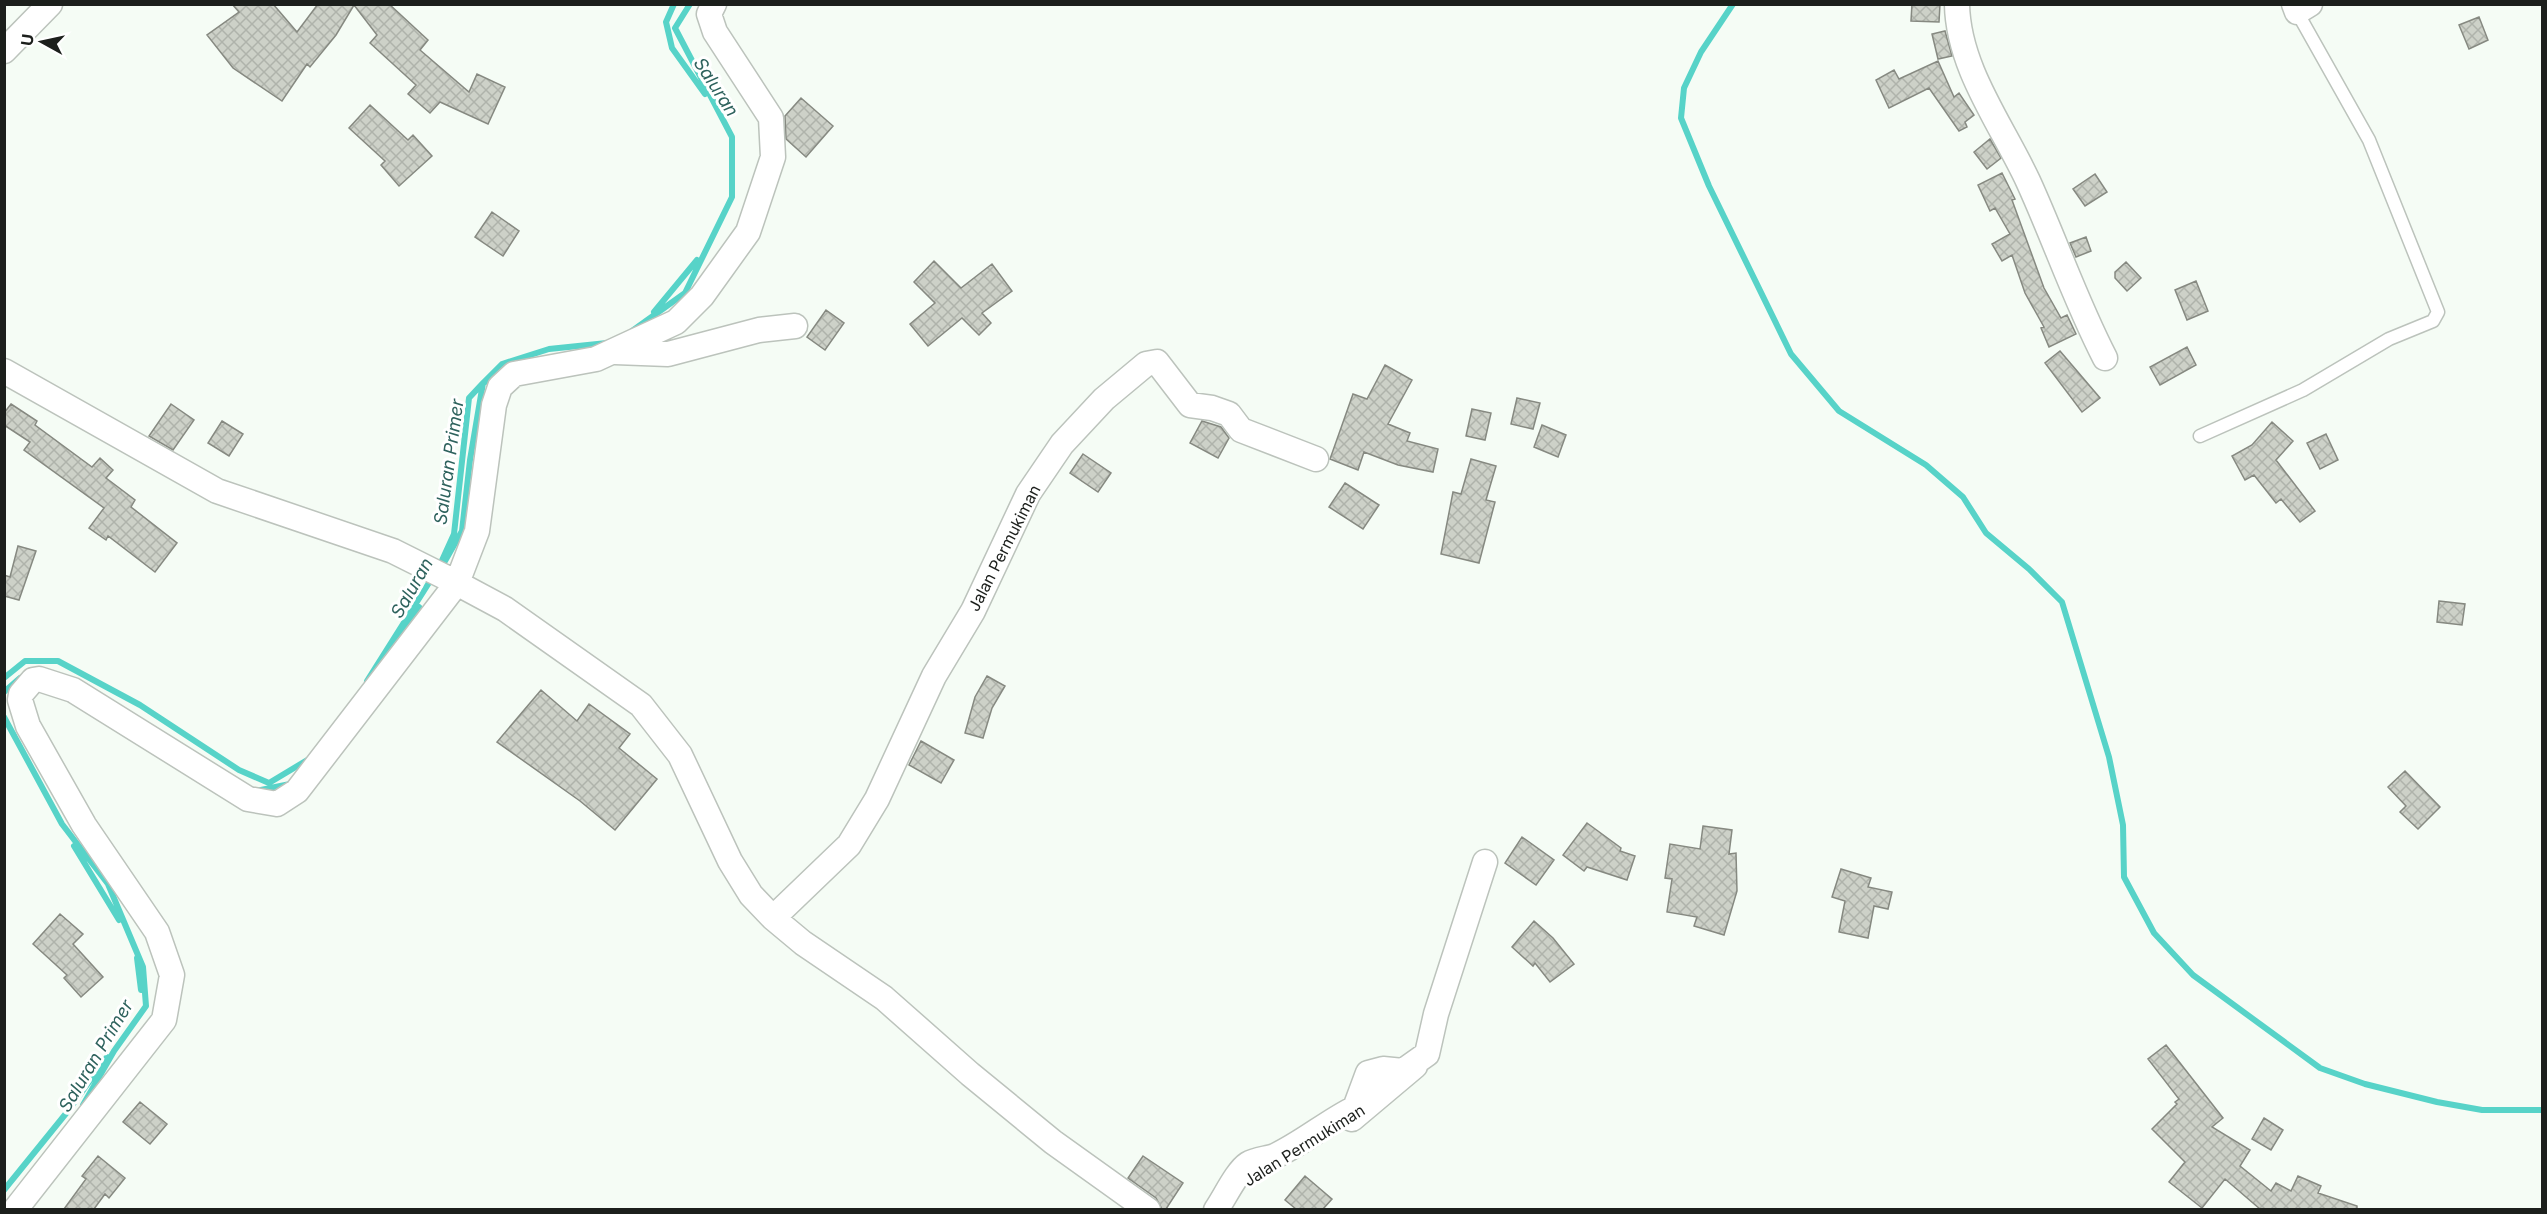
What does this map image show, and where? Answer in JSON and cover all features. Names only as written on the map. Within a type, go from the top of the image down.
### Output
[{"type":"street","points":[[4,51],[50,4]]},
{"type":"street","points":[[15,1209],[164,1020],[172,975],[157,932],[84,825],[28,726],[20,700],[21,694],[30,683],[39,679],[73,690],[248,799],[277,804],[297,791],[454,582],[477,531],[494,405],[500,387],[514,374],[596,359],[676,322],[702,296],[748,232],[766,184],[773,157],[771,118],[715,32],[709,14],[714,4]]},
{"type":"street","points":[[1957,4],[1957,25],[1966,57],[2028,182],[2086,321],[2105,358]]},
{"type":"street","points":[[615,352],[668,354],[759,330],[795,326]]},
{"type":"street","name":"Jalan Permukiman","points":[[772,918],[849,845],[877,799],[934,676],[973,611],[1028,494],[1062,444],[1104,399],[1146,363],[1157,362],[1190,405],[1212,408],[1229,414],[1241,430],[1316,459]]},
{"type":"street","points":[[4,371],[217,491],[393,551],[454,582],[505,609],[641,705],[680,755],[730,861],[752,895],[772,918],[803,944],[884,998],[970,1074],[1053,1142],[1148,1209]]},
{"type":"street","name":"Jalan Permukiman","points":[[1216,1209],[1230,1192],[1236,1175],[1249,1163],[1273,1157],[1321,1130],[1329,1120],[1355,1108],[1368,1072],[1383,1069],[1403,1071],[1426,1054],[1436,1014],[1488,864],[1463,936],[1436,1049],[1353,1119],[1241,1183],[1227,1209]]},
{"type":"lane","points":[[2200,436],[2302,390],[2389,339],[2433,321],[2438,312],[2369,140],[2300,7]]},
{"type":"building","points":[[232,4],[273,4],[297,32],[318,4],[389,4],[428,40],[420,50],[469,92],[477,74],[505,87],[488,124],[440,102],[430,113],[408,94],[416,85],[370,43],[377,35],[354,5],[336,35],[310,67],[307,64],[282,101],[233,68],[207,35],[239,12]]},
{"type":"building","points":[[1912,4],[1940,4],[1939,22],[1911,21]]},
{"type":"building","points":[[2479,17],[2488,40],[2469,49],[2459,25]]},
{"type":"building","points":[[1945,31],[1952,56],[1938,59],[1932,34]]},
{"type":"building","points":[[1938,61],[1954,97],[1959,93],[1974,115],[1965,122],[1967,127],[1959,131],[1929,88],[1889,108],[1876,80],[1894,70],[1899,79]]},
{"type":"building","points":[[801,98],[833,126],[806,157],[786,139],[785,116]]},
{"type":"building","points":[[370,105],[408,140],[413,135],[432,156],[399,186],[381,165],[385,161],[349,128]]},
{"type":"building","points":[[1990,139],[2001,158],[1987,169],[1974,152]]},
{"type":"building","points":[[2002,173],[2015,199],[2012,200],[2044,288],[2061,318],[2067,315],[2076,334],[2049,347],[2041,328],[2044,327],[2025,293],[2012,255],[2002,261],[1992,244],[2010,234],[1995,208],[1990,211],[1978,185]]},
{"type":"building","points":[[2095,174],[2107,192],[2085,206],[2073,189]]},
{"type":"building","points":[[492,212],[519,231],[503,256],[475,237]]},
{"type":"building","points":[[2086,237],[2091,251],[2076,257],[2070,243]]},
{"type":"building","points":[[934,261],[961,288],[992,264],[1012,291],[982,313],[991,323],[979,335],[962,318],[928,346],[910,324],[935,303],[914,282]]},
{"type":"building","points":[[2126,262],[2141,278],[2127,291],[2115,278],[2115,272]]},
{"type":"building","points":[[2196,281],[2208,311],[2187,320],[2175,290]]},
{"type":"building","points":[[826,310],[844,323],[825,350],[807,337]]},
{"type":"building","points":[[2187,347],[2196,365],[2160,385],[2150,367]]},
{"type":"building","points":[[2060,351],[2100,398],[2082,412],[2045,363]]},
{"type":"building","points":[[1385,365],[1412,380],[1388,424],[1410,433],[1407,441],[1438,449],[1433,472],[1398,465],[1364,452],[1358,470],[1330,459],[1353,394],[1367,399]]},
{"type":"building","points":[[1517,398],[1540,403],[1533,429],[1511,424]]},
{"type":"building","points":[[11,404],[37,421],[35,425],[92,467],[100,458],[113,470],[106,478],[135,500],[131,507],[177,543],[155,572],[108,536],[106,540],[89,528],[104,508],[24,450],[30,442],[4,425],[4,413]]},
{"type":"building","points":[[171,404],[194,420],[173,450],[149,436]]},
{"type":"building","points":[[1472,409],[1491,413],[1485,440],[1466,436]]},
{"type":"building","points":[[222,421],[243,434],[229,456],[208,443]]},
{"type":"building","points":[[1202,421],[1221,427],[1229,438],[1218,458],[1190,443]]},
{"type":"building","points":[[2272,422],[2293,441],[2276,460],[2315,511],[2300,522],[2281,499],[2276,503],[2254,475],[2245,480],[2232,456],[2252,445]]},
{"type":"building","points":[[1542,425],[1566,435],[1558,457],[1534,447]]},
{"type":"building","points":[[2326,434],[2338,460],[2320,469],[2307,443]]},
{"type":"building","points":[[1083,454],[1111,473],[1098,492],[1070,473]]},
{"type":"building","points":[[1471,459],[1496,466],[1486,500],[1495,502],[1479,563],[1441,554],[1453,492],[1461,494]]},
{"type":"building","points":[[1345,483],[1379,505],[1363,529],[1329,507]]},
{"type":"building","points":[[18,546],[36,551],[19,600],[4,596],[4,575],[10,577]]},
{"type":"building","points":[[2439,601],[2465,604],[2462,625],[2437,622]]},
{"type":"building","points":[[987,676],[1005,686],[992,708],[983,738],[965,733],[975,697]]},
{"type":"building","points":[[541,690],[577,721],[589,704],[630,734],[619,748],[657,779],[615,830],[580,801],[497,742]]},
{"type":"building","points":[[921,741],[954,760],[941,783],[909,765]]},
{"type":"building","points":[[2405,771],[2440,807],[2418,829],[2400,812],[2406,806],[2388,787]]},
{"type":"building","points":[[1587,823],[1621,848],[1620,851],[1635,856],[1627,880],[1587,867],[1584,871],[1563,855]]},
{"type":"building","points":[[1703,826],[1732,830],[1729,854],[1736,853],[1737,891],[1724,935],[1694,926],[1697,917],[1667,912],[1672,879],[1665,878],[1670,844],[1700,849]]},
{"type":"building","points":[[1522,837],[1554,860],[1536,885],[1505,863]]},
{"type":"building","points":[[1841,869],[1871,878],[1868,887],[1892,892],[1888,909],[1874,906],[1868,938],[1839,932],[1845,901],[1832,897]]},
{"type":"building","points":[[60,914],[83,934],[73,944],[103,977],[81,997],[64,978],[67,975],[33,944]]},
{"type":"building","points":[[1534,921],[1553,938],[1574,964],[1550,982],[1535,963],[1533,966],[1512,947]]},
{"type":"building","points":[[2166,1045],[2223,1118],[2212,1127],[2250,1150],[2240,1166],[2271,1191],[2276,1183],[2291,1191],[2298,1176],[2321,1186],[2318,1193],[2357,1206],[2357,1209],[2260,1209],[2225,1179],[2202,1208],[2169,1182],[2185,1162],[2152,1129],[2177,1104],[2175,1102],[2179,1099],[2148,1059]]},
{"type":"building","points":[[140,1102],[167,1124],[150,1144],[123,1122]]},
{"type":"building","points":[[2264,1118],[2283,1130],[2271,1150],[2252,1139]]},
{"type":"building","points":[[98,1156],[125,1178],[109,1198],[105,1194],[94,1209],[64,1209],[86,1179],[82,1176]]},
{"type":"building","points":[[1143,1156],[1183,1183],[1166,1209],[1162,1209],[1156,1198],[1128,1178]]},
{"type":"building","points":[[1305,1176],[1332,1199],[1323,1209],[1296,1209],[1285,1200]]},
{"type":"waterway","name":"Saluran","points":[[674,4],[666,22],[672,48],[705,94]]},
{"type":"waterway","name":"Saluran","points":[[632,331],[685,293],[732,197],[732,137],[675,28],[690,4]]},
{"type":"waterway","points":[[1733,4],[1701,52],[1684,88],[1681,118],[1709,186],[1791,354],[1839,411],[1926,465],[1963,497],[1986,533],[2029,569],[2062,602],[2109,757],[2123,825],[2124,877],[2154,933],[2193,975],[2320,1068],[2365,1084],[2437,1102],[2482,1110],[2542,1110]]},
{"type":"waterway","name":"Saluran","points":[[654,312],[697,260]]},
{"type":"waterway","name":"Saluran","points":[[445,561],[462,531],[470,460],[483,383],[502,364],[549,349],[607,343]]},
{"type":"waterway","name":"Saluran Primer","points":[[439,567],[454,534],[469,398],[483,383],[497,377]]},
{"type":"waterway","name":"Saluran Primer","points":[[367,681],[432,578]]},
{"type":"waterway","name":"Saluran","points":[[397,641],[419,607]]},
{"type":"waterway","name":"Saluran","points":[[4,678],[25,661],[58,661],[140,705],[239,770],[269,783],[309,759]]},
{"type":"waterway","name":"Saluran Primer","points":[[4,692],[20,678]]},
{"type":"waterway","name":"Saluran Primer","points":[[4,717],[62,824],[108,884],[143,967],[146,1006],[114,1051],[83,1105]]},
{"type":"waterway","name":"Saluran Primer","points":[[256,791],[290,784]]},
{"type":"waterway","name":"Saluran","points":[[74,846],[119,920]]},
{"type":"waterway","name":"Saluran","points":[[137,958],[141,990]]},
{"type":"waterway","name":"Saluran","points":[[4,1190],[68,1111],[107,1057]]}]
